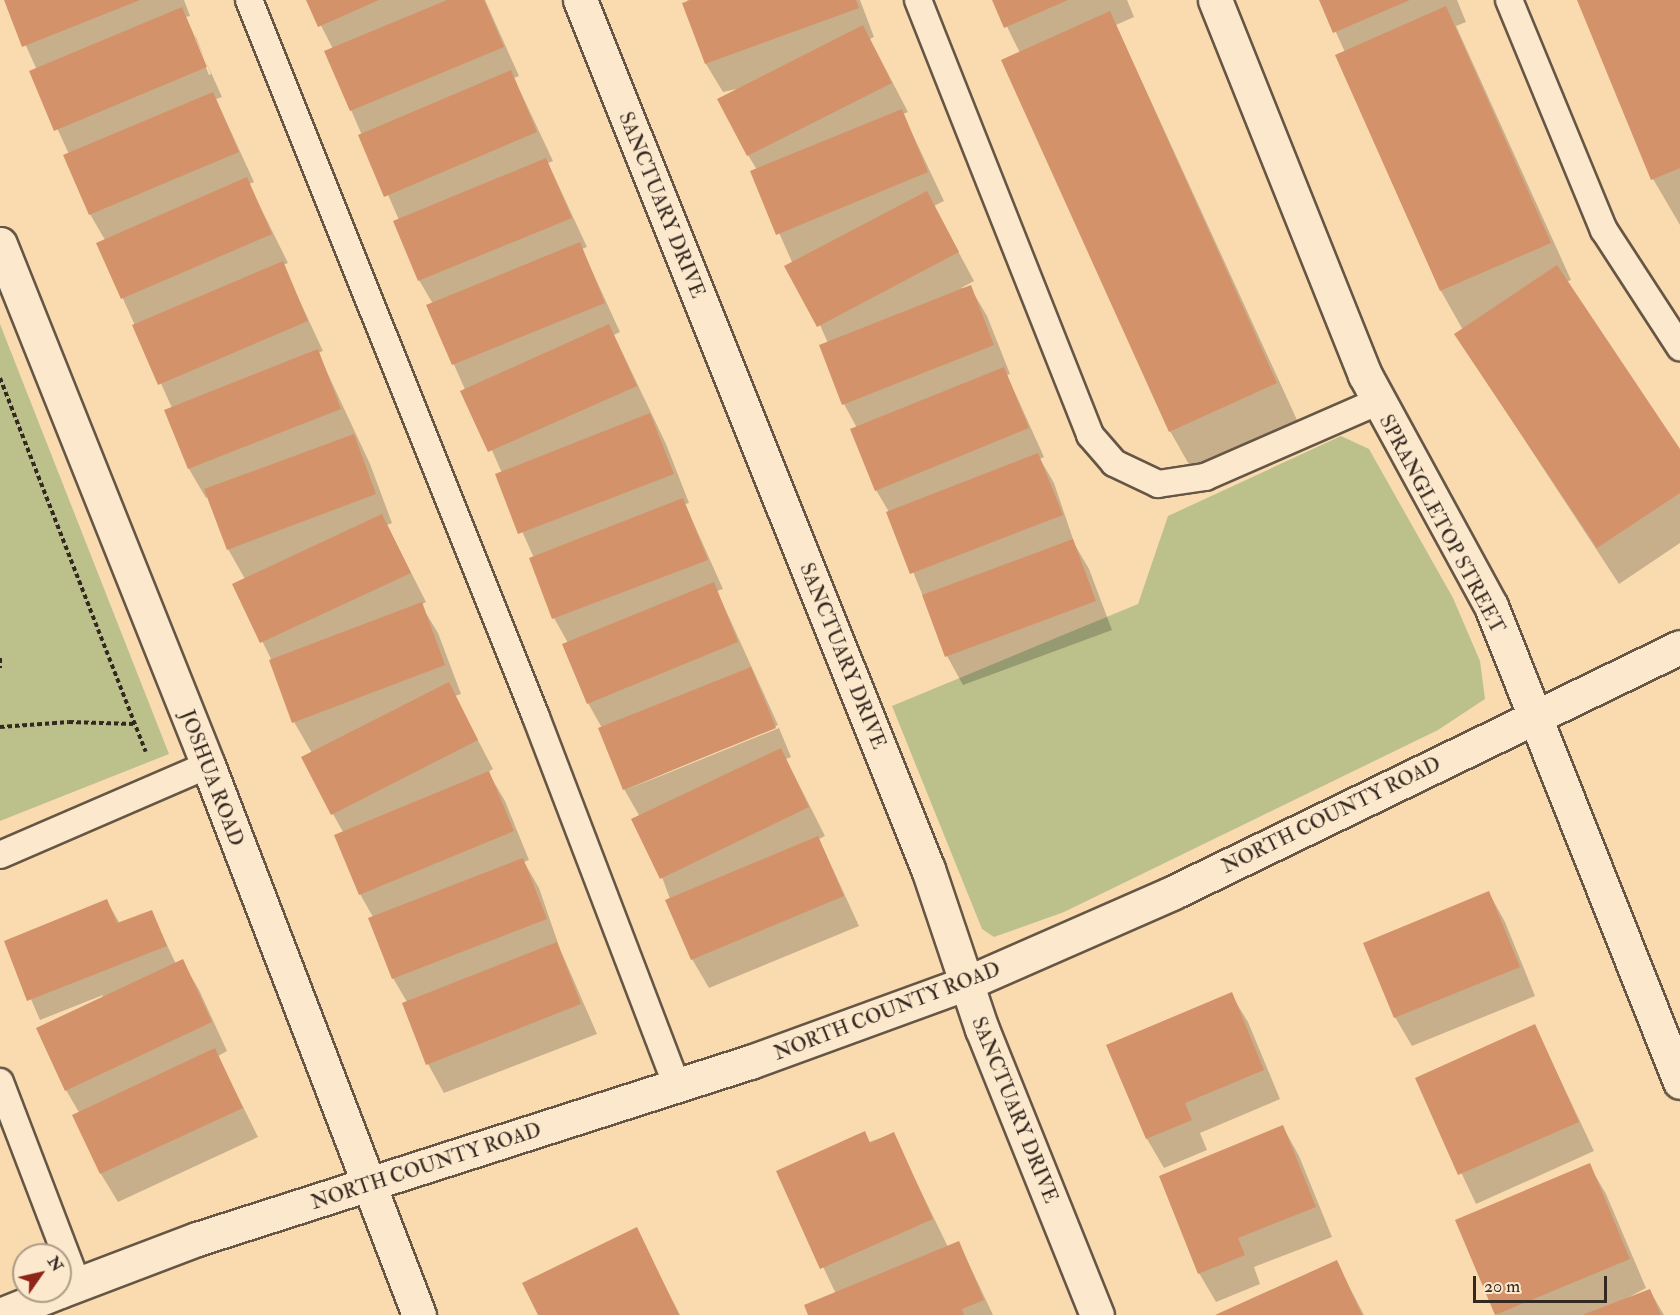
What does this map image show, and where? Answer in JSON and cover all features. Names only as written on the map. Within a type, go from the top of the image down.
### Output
[{"type":"street","name":"SANCTUARY DRIVE","points":[[580,0],[928,869],[981,1029],[1097,1315]]},
{"type":"street","name":"SPRANGLETOP STREET","points":[[1215,0],[1377,402],[1491,606],[1680,1082]]},
{"type":"street","name":"JOSHUA ROAD","points":[[0,244],[208,765],[419,1315]]},
{"type":"street","name":"NORTH COUNTY ROAD","points":[[72,1286],[196,1239],[677,1086],[967,983],[1172,893],[1680,647]]},
{"type":"street","name":"NORTH COUNTY ROAD","points":[[0,1315],[30,1303]]},
{"type":"lane","points":[[249,0],[536,717],[677,1086]]},
{"type":"lane","points":[[918,0],[1090,435],[1114,462],[1158,484],[1205,477],[1377,402]]},
{"type":"lane","points":[[1509,0],[1604,231],[1680,346]]},
{"type":"lane","points":[[0,855],[208,765]]},
{"type":"lane","points":[[0,1082],[51,1243]]},
{"type":"path","points":[[0,378],[160,786]]},
{"type":"path","points":[[0,658],[0,668]]},
{"type":"path","points":[[0,727],[69,722],[134,724]]},
{"type":"green space","points":[[0,324],[169,754],[0,821]]},
{"type":"green space","points":[[1341,436],[1369,449],[1453,598],[1480,661],[1485,699],[1438,730],[1064,912],[994,937],[982,929],[892,706],[1138,604],[1168,516]]},
{"type":"building","points":[[4,0],[140,0],[22,47]]},
{"type":"building","points":[[306,0],[379,0],[318,27]]},
{"type":"building","points":[[447,0],[484,0],[504,47],[350,111],[324,51]]},
{"type":"building","points":[[691,0],[856,0],[859,8],[705,64],[682,3]]},
{"type":"building","points":[[992,0],[1068,0],[1004,28]]},
{"type":"building","points":[[1319,0],[1410,0],[1333,33]]},
{"type":"building","points":[[1577,0],[1680,0],[1680,168],[1651,180]]},
{"type":"building","points":[[1446,6],[1551,243],[1440,291],[1335,55]]},
{"type":"building","points":[[182,7],[207,67],[54,131],[29,71]]},
{"type":"building","points":[[1110,11],[1277,383],[1169,432],[1001,60]]},
{"type":"building","points":[[863,25],[892,83],[747,156],[717,99]]},
{"type":"building","points":[[511,70],[537,132],[384,197],[358,135]]},
{"type":"building","points":[[213,92],[239,152],[89,215],[63,155]]},
{"type":"building","points":[[902,109],[928,172],[776,235],[750,171]]},
{"type":"building","points":[[546,158],[572,218],[418,281],[393,221]]},
{"type":"building","points":[[247,177],[272,234],[121,299],[96,243]]},
{"type":"building","points":[[927,191],[959,252],[817,327],[784,266]]},
{"type":"building","points":[[580,242],[605,303],[452,365],[426,305]]},
{"type":"building","points":[[283,261],[308,321],[158,385],[132,325]]},
{"type":"building","points":[[1557,265],[1680,449],[1680,493],[1597,548],[1454,334]]},
{"type":"building","points":[[971,285],[994,345],[842,405],[819,345]]},
{"type":"building","points":[[609,324],[637,386],[488,452],[460,391]]},
{"type":"building","points":[[318,349],[341,409],[188,469],[164,410]]},
{"type":"building","points":[[1004,367],[1029,428],[875,491],[850,429]]},
{"type":"building","points":[[650,413],[674,474],[518,534],[495,474]]},
{"type":"building","points":[[354,434],[376,494],[227,550],[204,489]]},
{"type":"building","points":[[1038,453],[1063,515],[910,574],[886,512]]},
{"type":"building","points":[[683,498],[708,560],[552,619],[529,558]]},
{"type":"building","points":[[382,514],[411,573],[260,643],[232,584]]},
{"type":"building","points":[[1073,539],[1096,601],[945,657],[922,595]]},
{"type":"building","points":[[714,582],[738,642],[587,704],[562,644]]},
{"type":"building","points":[[422,602],[445,665],[292,723],[269,660]]},
{"type":"building","points":[[751,667],[776,728],[623,790],[598,728]]},
{"type":"building","points":[[449,682],[478,740],[331,815],[301,757]]},
{"type":"building","points":[[781,748],[809,807],[660,879],[631,819]]},
{"type":"building","points":[[489,771],[514,831],[359,895],[334,835]]},
{"type":"building","points":[[818,836],[844,896],[691,960],[665,900]]},
{"type":"building","points":[[523,858],[547,919],[392,979],[368,918]]},
{"type":"building","points":[[1489,891],[1520,967],[1394,1018],[1363,943]]},
{"type":"building","points":[[107,899],[117,923],[152,910],[167,946],[27,1001],[4,941]]},
{"type":"building","points":[[557,942],[581,1004],[426,1065],[402,1003]]},
{"type":"building","points":[[183,959],[212,1022],[65,1091],[36,1028]]},
{"type":"building","points":[[1232,992],[1264,1070],[1185,1103],[1192,1120],[1146,1139],[1106,1045]]},
{"type":"building","points":[[1535,1024],[1579,1122],[1458,1175],[1415,1078]]},
{"type":"building","points":[[215,1048],[243,1108],[100,1174],[72,1115]]},
{"type":"building","points":[[1283,1125],[1316,1207],[1238,1238],[1245,1255],[1198,1274],[1159,1176]]},
{"type":"building","points":[[865,1131],[870,1143],[894,1132],[933,1219],[820,1269],[776,1171]]},
{"type":"building","points":[[1590,1163],[1630,1259],[1495,1315],[1455,1220]]},
{"type":"building","points":[[637,1227],[679,1315],[538,1315],[522,1283]]},
{"type":"building","points":[[959,1241],[984,1300],[962,1309],[964,1315],[808,1315],[804,1305]]},
{"type":"building","points":[[1337,1260],[1362,1315],[1215,1315]]},
{"type":"building","points":[[1650,1289],[1661,1315],[1582,1315]]}]
